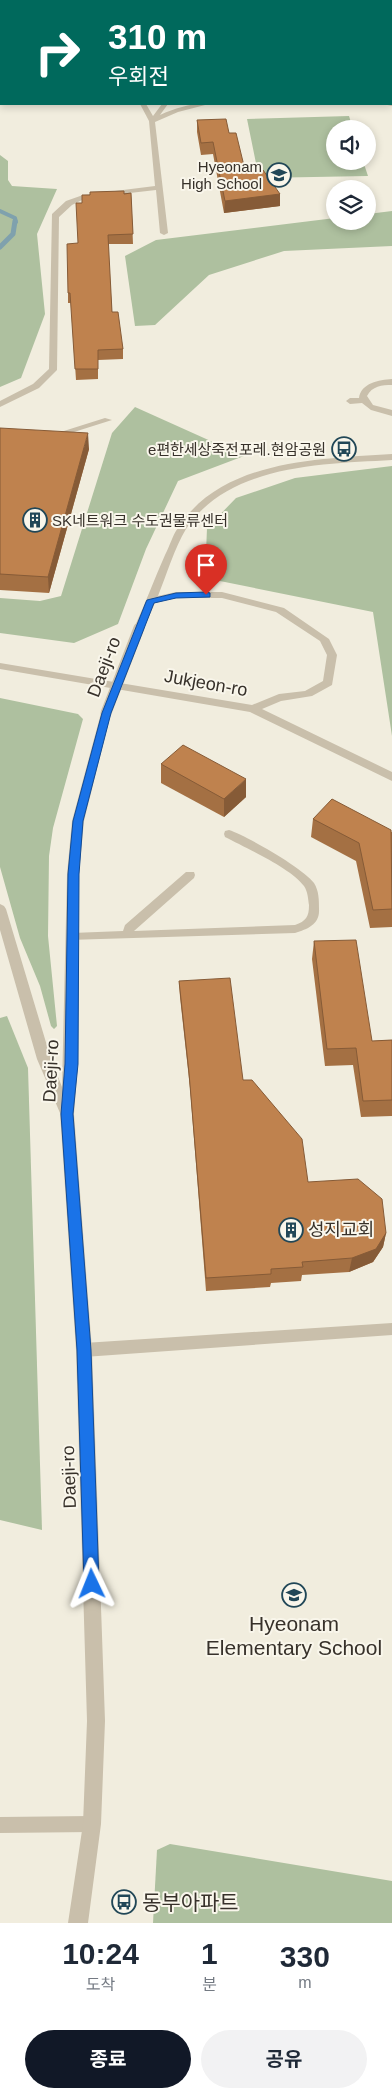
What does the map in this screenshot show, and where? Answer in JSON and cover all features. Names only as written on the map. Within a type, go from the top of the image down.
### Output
[{"type":"street","points":[[144,105],[152,121],[164,233]]},
{"type":"street","points":[[152,121],[164,105]]},
{"type":"street","points":[[152,121],[176,110],[201,105]]},
{"type":"street","points":[[0,404],[36,386],[53,370],[55,216],[69,203],[85,196],[158,188]]},
{"type":"street","points":[[364,400],[363,396],[368,387],[392,382]]},
{"type":"street","points":[[350,400],[364,400],[373,408],[392,412]]},
{"type":"street","name":"Daeji-ro","points":[[78,1923],[92,1824],[96,1721],[84,1350],[67,1114],[72,1064],[73,874],[78,821],[106,713],[139,628],[182,529],[198,508],[218,492],[266,472],[294,466],[392,457]]},
{"type":"street","points":[[150,602],[176,595],[222,595],[280,610],[324,638],[332,655],[328,683],[308,694],[279,698],[253,708]]},
{"type":"street","name":"Jukjeon-ro","points":[[0,666],[253,708],[392,777]]},
{"type":"street","points":[[0,909],[44,1059],[67,1114]]},
{"type":"lane","points":[[40,440],[108,420]]},
{"type":"lane","points":[[72,937],[295,929],[305,926],[312,921],[315,913],[312,891],[305,879],[229,834]]},
{"type":"lane","points":[[128,934],[129,928],[190,875]]},
{"type":"lane","points":[[84,1350],[392,1329]]},
{"type":"lane","points":[[0,1825],[92,1824]]},
{"type":"green space","points":[[349,116],[350,120],[326,120],[326,170],[366,170],[368,176],[259,178],[247,119]]},
{"type":"green space","points":[[0,155],[8,161],[8,180],[12,186],[57,189],[37,234],[45,314],[21,378],[0,387]]},
{"type":"green space","points":[[392,211],[392,246],[284,251],[209,275],[155,325],[135,326],[125,256],[156,240],[326,219],[326,230],[376,230],[376,213]]},
{"type":"green space","points":[[135,407],[244,456],[178,481],[146,549],[118,624],[74,643],[0,633],[0,598],[40,601],[61,596],[112,433]]},
{"type":"green space","points":[[392,466],[392,736],[373,612],[205,578],[207,528],[236,498],[295,478]]},
{"type":"green space","points":[[0,698],[78,714],[83,719],[53,828],[49,856],[48,936],[57,1026],[54,1029],[51,1026],[40,986],[20,938],[0,867]]},
{"type":"green space","points":[[7,1016],[28,1068],[42,1530],[0,1520],[0,1018]]},
{"type":"green space","points":[[170,1844],[392,1881],[392,1923],[153,1923],[157,1850]]},
{"type":"building","points":[[226,119],[229,133],[236,133],[245,170],[263,170],[280,194],[225,201],[213,142],[201,143],[197,120]]},
{"type":"building","points":[[124,191],[124,194],[131,193],[133,234],[108,235],[112,312],[118,312],[123,349],[98,350],[98,369],[75,369],[70,293],[68,293],[67,244],[78,243],[76,203],[82,203],[82,195],[90,195],[90,192]]},
{"type":"building","name":"SK네트워크 수도권물류센터","points":[[0,428],[88,433],[48,577],[0,574]]},
{"type":"building","points":[[183,745],[246,779],[224,799],[161,764]]},
{"type":"building","points":[[332,799],[391,830],[392,909],[373,910],[359,843],[313,819]]},
{"type":"building","points":[[356,940],[372,1041],[392,1040],[392,1100],[363,1101],[356,1048],[327,1049],[314,941]]},
{"type":"building","points":[[230,978],[243,1080],[252,1080],[302,1139],[308,1182],[358,1179],[382,1199],[386,1233],[376,1249],[352,1258],[302,1262],[303,1267],[271,1269],[271,1274],[206,1278],[189,1073],[179,981]]},
{"type":"waterway","points":[[0,211],[15,218],[16,222]]},
{"type":"waterway","points":[[0,247],[13,234],[15,221]]},
{"type":"place","name":"Hyeonam High School","points":[[279,175]]},
{"type":"place","name":"e편한세상죽전포레.현암공원","points":[[344,449]]},
{"type":"place","name":"SK네트워크 수도권물류센터","points":[[35,520]]},
{"type":"place","name":"성지교회","points":[[291,1230]]},
{"type":"place","name":"Hyeonam Elementary School","points":[[294,1595]]},
{"type":"place","name":"동부아파트","points":[[124,1902]]},
{"type":"route","points":[[92,1584],[84,1350],[67,1114],[72,1064],[73,874],[78,821],[106,713],[150,602],[176,595],[206,595]]}]
